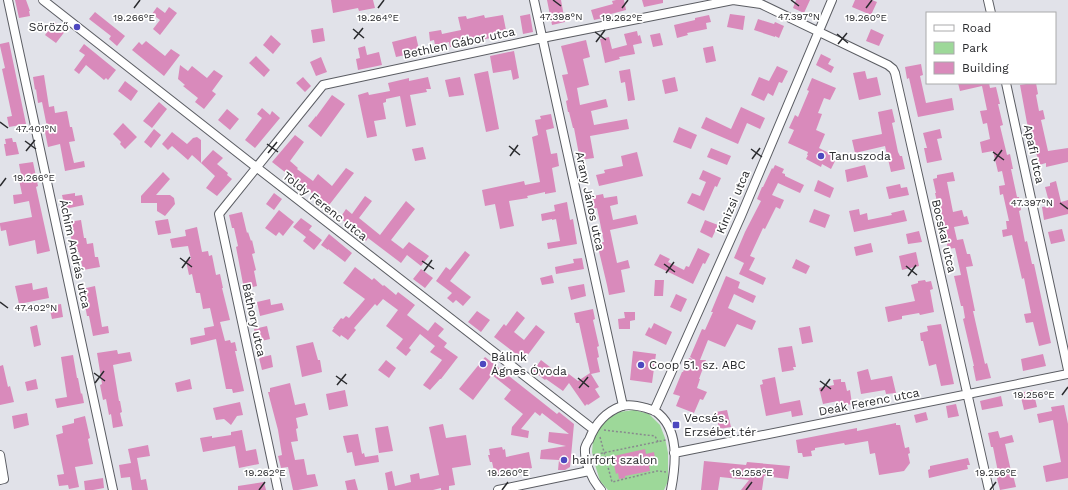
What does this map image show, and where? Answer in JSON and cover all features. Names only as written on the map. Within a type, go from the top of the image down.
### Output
[{"type":"street","name":"Áchim András utca","points":[[8,0],[113,490]]},
{"type":"street","name":"Toldy Ferenc utca","points":[[43,0],[595,429]]},
{"type":"street","name":"Arany János utca","points":[[534,0],[623,406]]},
{"type":"street","name":"Bethlen Gábor utca","points":[[256,167],[323,85],[542,38],[733,0],[761,4],[818,31]]},
{"type":"street","name":"Kinizsi utca","points":[[654,411],[741,216],[832,0]]},
{"type":"street","points":[[988,0],[991,12]]},
{"type":"street","name":"Bocskai utca","points":[[818,31],[888,65],[893,68],[895,73],[989,490]]},
{"type":"street","name":"Apafi utca","points":[[1006,84],[1068,370]]},
{"type":"street","name":"Báthory utca","points":[[256,167],[219,214],[278,490]]},
{"type":"street","name":"Deák Ferenc utca","points":[[674,453],[1068,374]]},
{"type":"street","points":[[601,490],[597,486],[589,471],[585,447],[605,415],[623,406],[639,406],[654,411],[668,424],[673,439],[674,453],[674,473],[671,490]]},
{"type":"street","points":[[0,455],[4,479],[0,480]]},
{"type":"street","points":[[498,490],[589,471]]},
{"type":"path","points":[[658,442],[655,436],[595,429],[605,453],[612,482],[657,471],[674,473]]},
{"type":"path","points":[[586,457],[673,439]]},
{"type":"green space","points":[[634,410],[649,414],[660,425],[665,438],[668,453],[668,481],[664,490],[608,490],[600,481],[592,452],[593,440],[598,427],[619,412]]},
{"type":"building","points":[[15,0],[26,0],[30,11],[30,16],[19,18]]},
{"type":"building","points":[[331,0],[373,0],[375,8],[359,11],[358,8],[333,13]]},
{"type":"building","points":[[547,0],[561,0],[565,22],[552,25]]},
{"type":"building","points":[[624,0],[626,10],[607,15],[608,17],[594,20],[591,10],[613,4],[612,1]]},
{"type":"building","points":[[642,0],[663,0],[663,3],[644,7]]},
{"type":"building","points":[[796,0],[810,0],[804,13],[793,8]]},
{"type":"building","points":[[855,0],[872,0],[877,2],[871,15],[852,7]]},
{"type":"building","points":[[157,7],[165,13],[169,7],[177,13],[160,35],[153,29],[160,20],[152,14]]},
{"type":"building","points":[[95,12],[125,36],[117,46],[109,39],[111,36],[89,19]]},
{"type":"building","points":[[530,14],[533,32],[523,34],[520,16]]},
{"type":"building","points":[[730,14],[745,16],[743,30],[727,27]]},
{"type":"building","points":[[484,15],[485,18],[503,15],[507,35],[480,40],[480,38],[456,43],[457,46],[450,47],[449,42],[435,45],[434,40],[430,41],[429,32],[441,30],[442,34],[461,30],[458,17],[466,16],[467,19]]},
{"type":"building","points":[[709,15],[711,22],[706,23],[707,29],[687,33],[688,35],[677,38],[674,25]]},
{"type":"building","points":[[758,19],[774,24],[775,22],[784,26],[779,38],[754,30]]},
{"type":"building","points":[[55,22],[66,30],[56,43],[45,35]]},
{"type":"building","points":[[323,28],[325,41],[313,43],[311,30]]},
{"type":"building","points":[[871,29],[884,35],[879,46],[866,41]]},
{"type":"building","points":[[637,31],[638,36],[640,35],[642,43],[633,45],[635,54],[619,57],[620,59],[605,63],[600,39],[609,37],[612,49],[627,45],[624,34]]},
{"type":"building","points":[[660,33],[663,45],[653,47],[650,35]]},
{"type":"building","points":[[271,35],[281,44],[273,54],[263,45]]},
{"type":"building","points":[[416,36],[420,54],[410,56],[410,54],[396,57],[392,42]]},
{"type":"building","points":[[586,40],[590,57],[583,59],[589,85],[577,88],[580,105],[606,99],[608,107],[591,111],[594,125],[627,119],[629,129],[590,136],[594,158],[580,160],[574,128],[568,112],[566,101],[568,100],[562,75],[568,74],[561,46]]},
{"type":"building","points":[[146,41],[165,56],[171,49],[180,55],[164,76],[132,50],[139,42],[142,45]]},
{"type":"building","points":[[9,42],[26,124],[9,127],[7,117],[12,116],[2,69],[5,68],[0,44]]},
{"type":"building","points":[[84,44],[116,70],[108,80],[106,78],[104,80],[86,65],[79,74],[74,70],[85,55],[79,51]]},
{"type":"building","points":[[365,46],[367,55],[379,52],[382,65],[358,70],[356,59],[360,58],[358,48]]},
{"type":"building","points":[[713,46],[716,61],[706,63],[703,48]]},
{"type":"building","points":[[514,51],[519,78],[513,80],[511,70],[493,73],[490,56]]},
{"type":"building","points":[[821,54],[831,59],[828,64],[834,67],[831,73],[816,65]]},
{"type":"building","points":[[256,56],[270,70],[264,77],[249,63]]},
{"type":"building","points":[[321,57],[327,72],[316,76],[310,62]]},
{"type":"building","points":[[921,64],[923,75],[920,76],[926,103],[952,98],[954,110],[918,117],[905,67]]},
{"type":"building","points":[[180,65],[188,71],[192,66],[207,78],[214,70],[223,76],[212,91],[216,94],[204,109],[195,102],[198,98],[183,86],[185,85],[178,79]]},
{"type":"building","points":[[777,66],[788,71],[782,83],[779,82],[773,96],[768,93],[764,101],[751,95],[759,77],[769,81]]},
{"type":"building","points":[[630,69],[635,100],[628,101],[625,82],[621,83],[619,71]]},
{"type":"building","points":[[488,71],[499,129],[486,132],[474,74]]},
{"type":"building","points":[[865,71],[867,79],[877,77],[881,95],[859,100],[853,73]]},
{"type":"building","points":[[44,75],[49,107],[54,106],[55,113],[67,111],[70,127],[72,127],[75,141],[69,142],[74,163],[84,161],[85,167],[65,171],[60,144],[48,147],[44,127],[47,127],[42,102],[38,103],[33,77]]},
{"type":"building","points":[[303,77],[311,86],[305,92],[296,83]]},
{"type":"building","points":[[428,77],[431,89],[426,89],[427,92],[410,95],[416,125],[406,127],[400,96],[386,99],[386,102],[383,103],[386,119],[374,121],[377,136],[367,138],[358,95],[368,92],[369,95],[390,91],[388,83],[409,78],[409,81]]},
{"type":"building","points":[[460,77],[464,95],[449,97],[445,80]]},
{"type":"building","points":[[675,77],[678,91],[665,94],[662,80]]},
{"type":"building","points":[[812,78],[836,88],[830,100],[824,98],[818,113],[822,114],[816,130],[825,134],[819,148],[837,157],[831,169],[822,164],[821,167],[806,159],[808,152],[788,143],[794,130],[789,128],[795,115],[798,117],[809,91],[807,90]]},
{"type":"building","points":[[125,81],[138,91],[131,101],[118,91]]},
{"type":"building","points":[[958,84],[989,84],[990,88],[996,87],[1003,125],[1000,126],[1007,155],[1010,154],[1013,169],[1011,169],[1017,197],[1019,197],[1021,210],[1019,211],[1025,242],[1027,241],[1032,264],[1034,264],[1051,343],[1039,346],[1033,322],[1026,323],[1024,314],[1031,313],[1024,278],[1022,279],[1012,235],[1003,237],[1002,230],[1007,229],[1006,221],[1009,221],[1003,194],[1000,195],[999,186],[1005,185],[1002,171],[998,172],[993,151],[982,153],[980,142],[990,139],[987,123],[983,124],[980,111],[987,110],[982,86],[960,91]]},
{"type":"building","points":[[1036,84],[1038,94],[1036,95],[1039,111],[1043,110],[1045,119],[1041,120],[1048,151],[1068,148],[1068,162],[1046,167],[1046,163],[1039,165],[1027,123],[1020,85]]},
{"type":"building","points":[[332,95],[345,104],[321,137],[308,126]]},
{"type":"building","points":[[159,102],[167,109],[152,128],[143,121]]},
{"type":"building","points":[[741,107],[765,118],[760,129],[747,123],[738,144],[701,128],[706,117],[731,129]]},
{"type":"building","points":[[262,108],[270,115],[272,111],[280,118],[255,148],[245,140],[262,118],[257,114]]},
{"type":"building","points":[[227,109],[239,119],[230,130],[218,120]]},
{"type":"building","points":[[892,109],[895,122],[892,123],[898,152],[900,156],[902,156],[905,169],[891,172],[885,146],[855,153],[852,140],[882,134],[878,112]]},
{"type":"building","points":[[551,114],[554,128],[546,130],[551,154],[557,153],[559,166],[552,168],[556,192],[545,194],[545,192],[527,196],[528,198],[509,201],[514,226],[500,229],[495,204],[485,206],[482,190],[524,181],[525,185],[540,182],[532,137],[538,135],[535,120],[541,119],[540,116]]},
{"type":"building","points":[[123,123],[137,137],[125,149],[120,144],[121,142],[113,134]]},
{"type":"building","points":[[679,127],[697,135],[691,149],[673,142]]},
{"type":"building","points":[[154,129],[161,135],[151,148],[144,142]]},
{"type":"building","points":[[940,129],[942,138],[937,139],[942,160],[927,163],[924,148],[927,148],[923,133]]},
{"type":"building","points":[[172,132],[187,144],[193,138],[197,137],[201,140],[201,163],[192,155],[188,160],[172,146],[168,150],[162,144]]},
{"type":"building","points":[[295,135],[304,142],[290,161],[298,168],[297,169],[313,181],[318,174],[332,186],[346,168],[354,173],[326,209],[315,200],[317,197],[272,162]]},
{"type":"building","points":[[12,138],[13,142],[16,142],[19,154],[6,156],[4,144],[6,144],[5,139]]},
{"type":"building","points":[[423,147],[426,159],[415,161],[412,149]]},
{"type":"building","points":[[711,148],[731,156],[727,165],[707,157]]},
{"type":"building","points":[[213,150],[223,158],[217,164],[228,173],[227,175],[232,179],[217,196],[206,188],[215,176],[201,163]]},
{"type":"building","points":[[637,152],[643,176],[599,186],[596,175],[605,173],[604,170],[623,166],[621,156]]},
{"type":"building","points":[[33,162],[38,186],[36,187],[50,251],[37,254],[35,240],[9,246],[6,230],[1,231],[0,225],[0,223],[32,217],[29,201],[14,204],[13,195],[22,194],[19,180],[22,180],[19,164]]},
{"type":"building","points":[[775,165],[784,169],[782,173],[785,174],[785,176],[804,185],[800,193],[778,183],[772,195],[784,200],[780,209],[776,207],[765,229],[763,228],[750,256],[755,258],[749,270],[766,278],[763,285],[739,274],[744,263],[734,258],[761,201],[757,199],[762,187]]},
{"type":"building","points":[[865,165],[868,177],[847,182],[845,170]]},
{"type":"building","points":[[703,170],[721,178],[717,187],[715,186],[704,211],[687,203],[692,193],[700,196],[706,182],[699,179]]},
{"type":"building","points":[[163,172],[170,179],[156,195],[170,195],[174,198],[175,204],[165,216],[157,211],[157,203],[141,203],[141,196]]},
{"type":"building","points":[[953,172],[955,181],[947,182],[953,212],[962,210],[964,217],[967,216],[969,224],[954,227],[957,240],[963,239],[967,254],[970,254],[973,266],[966,267],[975,311],[973,311],[985,364],[987,363],[991,378],[976,381],[963,319],[965,318],[963,306],[961,306],[954,276],[961,275],[955,248],[948,249],[933,179],[937,178],[937,175]]},
{"type":"building","points":[[818,180],[834,188],[830,198],[814,191]]},
{"type":"building","points":[[1056,181],[1061,202],[1068,200],[1068,214],[1044,220],[1042,207],[1050,206],[1045,187],[1050,186],[1050,183]]},
{"type":"building","points":[[900,184],[901,188],[907,187],[909,195],[889,199],[886,187]]},
{"type":"building","points":[[75,193],[75,196],[82,195],[84,205],[65,209],[62,195]]},
{"type":"building","points":[[274,193],[282,199],[274,210],[266,204]]},
{"type":"building","points":[[603,194],[604,198],[617,196],[618,204],[610,206],[613,220],[636,215],[638,224],[610,230],[617,263],[628,260],[630,268],[621,270],[625,292],[609,295],[597,243],[604,242],[597,208],[591,210],[588,197]]},
{"type":"building","points":[[365,196],[372,201],[359,218],[380,235],[406,201],[415,209],[391,240],[403,249],[409,242],[429,256],[421,266],[407,255],[401,263],[368,238],[366,241],[358,235],[359,233],[340,218],[346,209],[352,214]]},
{"type":"building","points":[[567,202],[570,220],[573,219],[577,244],[548,249],[547,243],[560,241],[556,219],[542,221],[541,214],[555,211],[554,205]]},
{"type":"building","points":[[814,209],[830,215],[825,228],[809,222]]},
{"type":"building","points":[[859,209],[860,215],[867,213],[868,220],[892,215],[891,213],[904,210],[907,221],[854,232],[849,211]]},
{"type":"building","points":[[279,210],[294,222],[283,236],[279,232],[276,236],[265,228]]},
{"type":"building","points":[[242,212],[247,233],[248,232],[251,241],[252,240],[255,253],[252,254],[256,270],[254,271],[257,286],[244,289],[236,247],[238,246],[229,215]]},
{"type":"building","points":[[301,218],[312,226],[309,230],[322,240],[314,250],[303,241],[306,237],[293,227]]},
{"type":"building","points":[[168,219],[171,233],[158,235],[155,221]]},
{"type":"building","points":[[81,220],[84,238],[86,238],[87,244],[93,243],[95,257],[98,257],[100,267],[83,270],[79,252],[74,253],[68,222]]},
{"type":"building","points":[[705,220],[718,225],[712,238],[700,232]]},
{"type":"building","points":[[197,227],[202,252],[208,251],[209,256],[212,255],[216,275],[220,274],[230,320],[220,322],[225,341],[230,340],[231,343],[235,342],[237,351],[235,351],[244,391],[233,393],[232,389],[226,389],[216,339],[191,345],[190,338],[205,335],[204,328],[214,326],[210,308],[203,309],[200,293],[196,293],[192,274],[189,275],[186,261],[191,259],[188,246],[172,248],[170,239],[186,236],[185,230]]},
{"type":"building","points":[[1062,229],[1065,241],[1051,244],[1048,232]]},
{"type":"building","points":[[919,231],[922,242],[908,244],[906,234]]},
{"type":"building","points":[[329,234],[352,253],[345,262],[321,245]]},
{"type":"building","points":[[871,243],[873,252],[856,256],[854,247]]},
{"type":"building","points":[[698,248],[710,254],[705,264],[703,263],[693,284],[654,265],[660,254],[670,259],[668,262],[684,270],[686,266],[689,267]]},
{"type":"building","points":[[465,251],[470,255],[450,281],[471,297],[463,306],[456,300],[453,303],[447,298],[452,293],[436,281],[446,267],[450,270]]},
{"type":"building","points":[[916,252],[919,266],[902,270],[899,256]]},
{"type":"building","points":[[582,258],[584,269],[556,274],[555,267],[574,263],[573,259]]},
{"type":"building","points":[[796,259],[810,266],[806,274],[792,268]]},
{"type":"building","points":[[355,267],[372,280],[374,278],[396,295],[398,292],[415,305],[407,315],[428,331],[435,322],[444,329],[438,336],[447,343],[444,347],[458,357],[441,379],[430,390],[423,385],[442,360],[430,352],[435,346],[420,334],[409,348],[411,350],[406,356],[396,348],[403,339],[386,326],[398,310],[383,299],[377,306],[375,304],[354,328],[356,330],[348,340],[341,335],[340,337],[332,331],[341,318],[343,319],[346,316],[349,318],[365,299],[343,283]]},
{"type":"building","points":[[421,269],[433,278],[425,288],[413,279]]},
{"type":"building","points":[[552,275],[554,283],[542,285],[540,278]]},
{"type":"building","points":[[726,276],[740,282],[738,288],[756,296],[753,303],[734,294],[728,308],[756,321],[752,330],[737,324],[725,347],[708,340],[700,360],[706,360],[697,388],[707,392],[703,400],[700,399],[694,413],[676,406],[680,396],[673,394],[689,358],[693,359],[690,357],[702,329],[705,330],[713,312],[711,312]]},
{"type":"building","points":[[655,280],[664,280],[663,296],[654,296]]},
{"type":"building","points":[[925,280],[926,282],[931,281],[933,289],[930,290],[934,312],[920,315],[919,313],[902,316],[902,319],[888,322],[885,307],[915,301],[911,285],[918,283],[918,281]]},
{"type":"building","points":[[32,283],[33,290],[47,287],[49,298],[19,304],[15,286]]},
{"type":"building","points":[[584,284],[586,296],[571,300],[568,287]]},
{"type":"building","points":[[95,286],[102,327],[108,326],[109,333],[93,336],[89,316],[87,316],[82,289]]},
{"type":"building","points":[[676,294],[687,299],[681,312],[670,307]]},
{"type":"building","points":[[270,299],[271,305],[282,303],[284,310],[260,316],[257,302]]},
{"type":"building","points":[[61,304],[63,317],[52,319],[49,306]]},
{"type":"building","points":[[593,309],[595,319],[593,320],[599,346],[597,347],[599,357],[597,358],[600,372],[591,374],[599,387],[595,389],[600,397],[585,406],[569,383],[563,391],[533,371],[541,360],[559,374],[562,371],[561,368],[578,381],[590,373],[579,323],[576,323],[574,313]]},
{"type":"building","points":[[477,311],[490,320],[481,332],[468,322]]},
{"type":"building","points":[[517,311],[525,318],[514,332],[524,340],[536,325],[545,332],[524,360],[494,337],[504,324],[506,326]]},
{"type":"building","points":[[624,312],[635,312],[635,320],[630,321],[630,329],[619,329],[618,319],[625,318]]},
{"type":"building","points":[[654,323],[672,332],[666,345],[645,335],[649,327],[651,329]]},
{"type":"building","points":[[941,324],[954,384],[941,386],[936,364],[929,366],[920,333],[928,331],[927,326]]},
{"type":"building","points":[[37,325],[41,345],[34,347],[30,327]]},
{"type":"building","points":[[267,326],[270,339],[257,342],[254,329]]},
{"type":"building","points":[[810,326],[813,342],[802,344],[799,328]]},
{"type":"building","points":[[313,342],[318,360],[320,360],[322,372],[302,377],[296,346]]},
{"type":"building","points":[[792,346],[796,367],[793,367],[794,370],[782,372],[778,348]]},
{"type":"building","points":[[117,350],[118,354],[130,352],[132,361],[113,365],[122,412],[120,413],[123,426],[113,428],[111,414],[109,415],[106,399],[103,400],[97,353]]},
{"type":"building","points":[[633,351],[656,354],[652,383],[630,380]]},
{"type":"building","points":[[1043,354],[1046,366],[1023,371],[1021,359]]},
{"type":"building","points":[[73,355],[77,378],[84,403],[57,408],[55,399],[67,397],[61,357]]},
{"type":"building","points":[[271,355],[273,367],[262,370],[259,358]]},
{"type":"building","points":[[485,357],[557,414],[559,412],[574,424],[570,467],[565,470],[558,470],[559,460],[540,459],[541,450],[566,446],[548,442],[549,432],[569,434],[542,413],[540,416],[535,412],[521,429],[529,431],[528,438],[511,435],[512,427],[523,414],[504,399],[511,390],[492,375],[473,400],[459,389]]},
{"type":"building","points":[[386,360],[396,368],[389,378],[378,370]]},
{"type":"building","points":[[3,365],[8,387],[10,386],[14,402],[0,405],[0,366]]},
{"type":"building","points":[[868,369],[871,380],[892,376],[896,393],[886,394],[885,390],[861,394],[857,372]]},
{"type":"building","points":[[775,377],[780,404],[800,400],[803,415],[792,417],[791,411],[766,416],[760,385],[763,384],[762,380]]},
{"type":"building","points":[[36,379],[38,389],[27,391],[25,382]]},
{"type":"building","points":[[190,379],[192,389],[177,392],[175,383]]},
{"type":"building","points":[[841,379],[841,382],[845,382],[847,391],[850,390],[852,404],[839,407],[838,401],[823,404],[819,388],[834,385],[833,380]]},
{"type":"building","points":[[290,383],[295,405],[305,403],[308,415],[296,418],[298,441],[291,442],[295,460],[304,459],[307,475],[315,474],[318,486],[298,490],[293,490],[288,467],[281,468],[278,456],[282,455],[278,430],[268,392],[270,392],[270,388]]},
{"type":"building","points":[[345,390],[348,406],[329,410],[326,394]]},
{"type":"building","points":[[1033,390],[1037,407],[1024,410],[1020,393]]},
{"type":"building","points":[[1001,396],[1003,406],[982,410],[980,401]]},
{"type":"building","points":[[240,402],[243,415],[237,416],[231,425],[224,419],[216,420],[213,408]]},
{"type":"building","points":[[956,404],[959,416],[948,418],[946,406]]},
{"type":"building","points":[[1064,405],[1068,424],[1068,478],[1046,482],[1043,466],[1061,462],[1053,420],[1039,423],[1037,414],[1052,411],[1051,407]]},
{"type":"building","points":[[727,410],[731,427],[719,429],[716,412]]},
{"type":"building","points":[[926,412],[928,420],[916,423],[914,415]]},
{"type":"building","points":[[27,413],[29,425],[14,429],[12,416]]},
{"type":"building","points":[[85,416],[90,438],[88,439],[93,464],[75,467],[79,487],[69,489],[68,485],[59,486],[57,475],[64,474],[56,435],[63,433],[62,426],[74,423],[74,419]]},
{"type":"building","points":[[896,423],[896,425],[900,425],[905,448],[909,447],[910,453],[908,454],[910,463],[904,471],[879,475],[875,453],[870,454],[868,441],[815,448],[815,450],[811,451],[812,456],[803,457],[802,453],[798,453],[796,440],[857,428],[857,431]]},
{"type":"building","points":[[443,424],[446,438],[466,435],[471,465],[452,468],[455,485],[449,486],[449,490],[441,490],[441,488],[433,490],[388,490],[385,473],[392,471],[395,486],[411,482],[410,475],[419,473],[420,479],[439,475],[429,427]]},
{"type":"building","points":[[388,426],[393,451],[379,453],[375,428]]},
{"type":"building","points":[[242,430],[246,451],[256,449],[259,464],[239,468],[235,446],[203,452],[200,438],[231,435],[231,432]]},
{"type":"building","points":[[998,431],[1000,438],[1012,435],[1014,442],[1005,444],[1016,487],[1000,490],[993,447],[991,447],[988,433]]},
{"type":"building","points":[[358,434],[362,454],[364,453],[365,457],[378,455],[379,462],[355,466],[352,452],[347,453],[343,436]]},
{"type":"building","points":[[148,445],[150,456],[137,458],[141,480],[146,479],[148,490],[132,490],[130,477],[121,478],[119,465],[131,463],[128,449]]},
{"type":"building","points":[[502,447],[503,450],[505,449],[506,457],[529,452],[532,468],[505,473],[505,475],[495,475],[492,462],[490,462],[488,455],[490,455],[489,449]]},
{"type":"building","points":[[645,449],[646,454],[654,452],[656,464],[649,466],[650,471],[625,476],[625,478],[619,479],[618,473],[616,474],[613,460],[615,460],[614,456]]},
{"type":"building","points":[[968,458],[970,465],[967,465],[968,469],[929,478],[928,470],[930,469],[930,466]]},
{"type":"building","points":[[704,461],[746,465],[747,462],[790,466],[788,479],[764,476],[762,490],[741,490],[749,480],[720,477],[718,490],[701,490]]},
{"type":"building","points":[[103,478],[104,488],[85,490],[84,481]]},
{"type":"building","points":[[355,479],[358,490],[347,490],[345,481]]},
{"type":"building","points":[[264,482],[266,490],[238,490],[238,486]]},
{"type":"place","name":"Söröző","points":[[77,27]]},
{"type":"place","name":"Tanuszoda","points":[[821,156]]},
{"type":"place","name":"Bálink Ágnes Óvoda","points":[[483,364]]},
{"type":"place","name":"Coop 51. sz. ABC","points":[[641,365]]},
{"type":"place","name":"Vecsés, Erzsébet tér","points":[[676,425]]},
{"type":"place","name":"hairfort szalon","points":[[564,460]]}]
